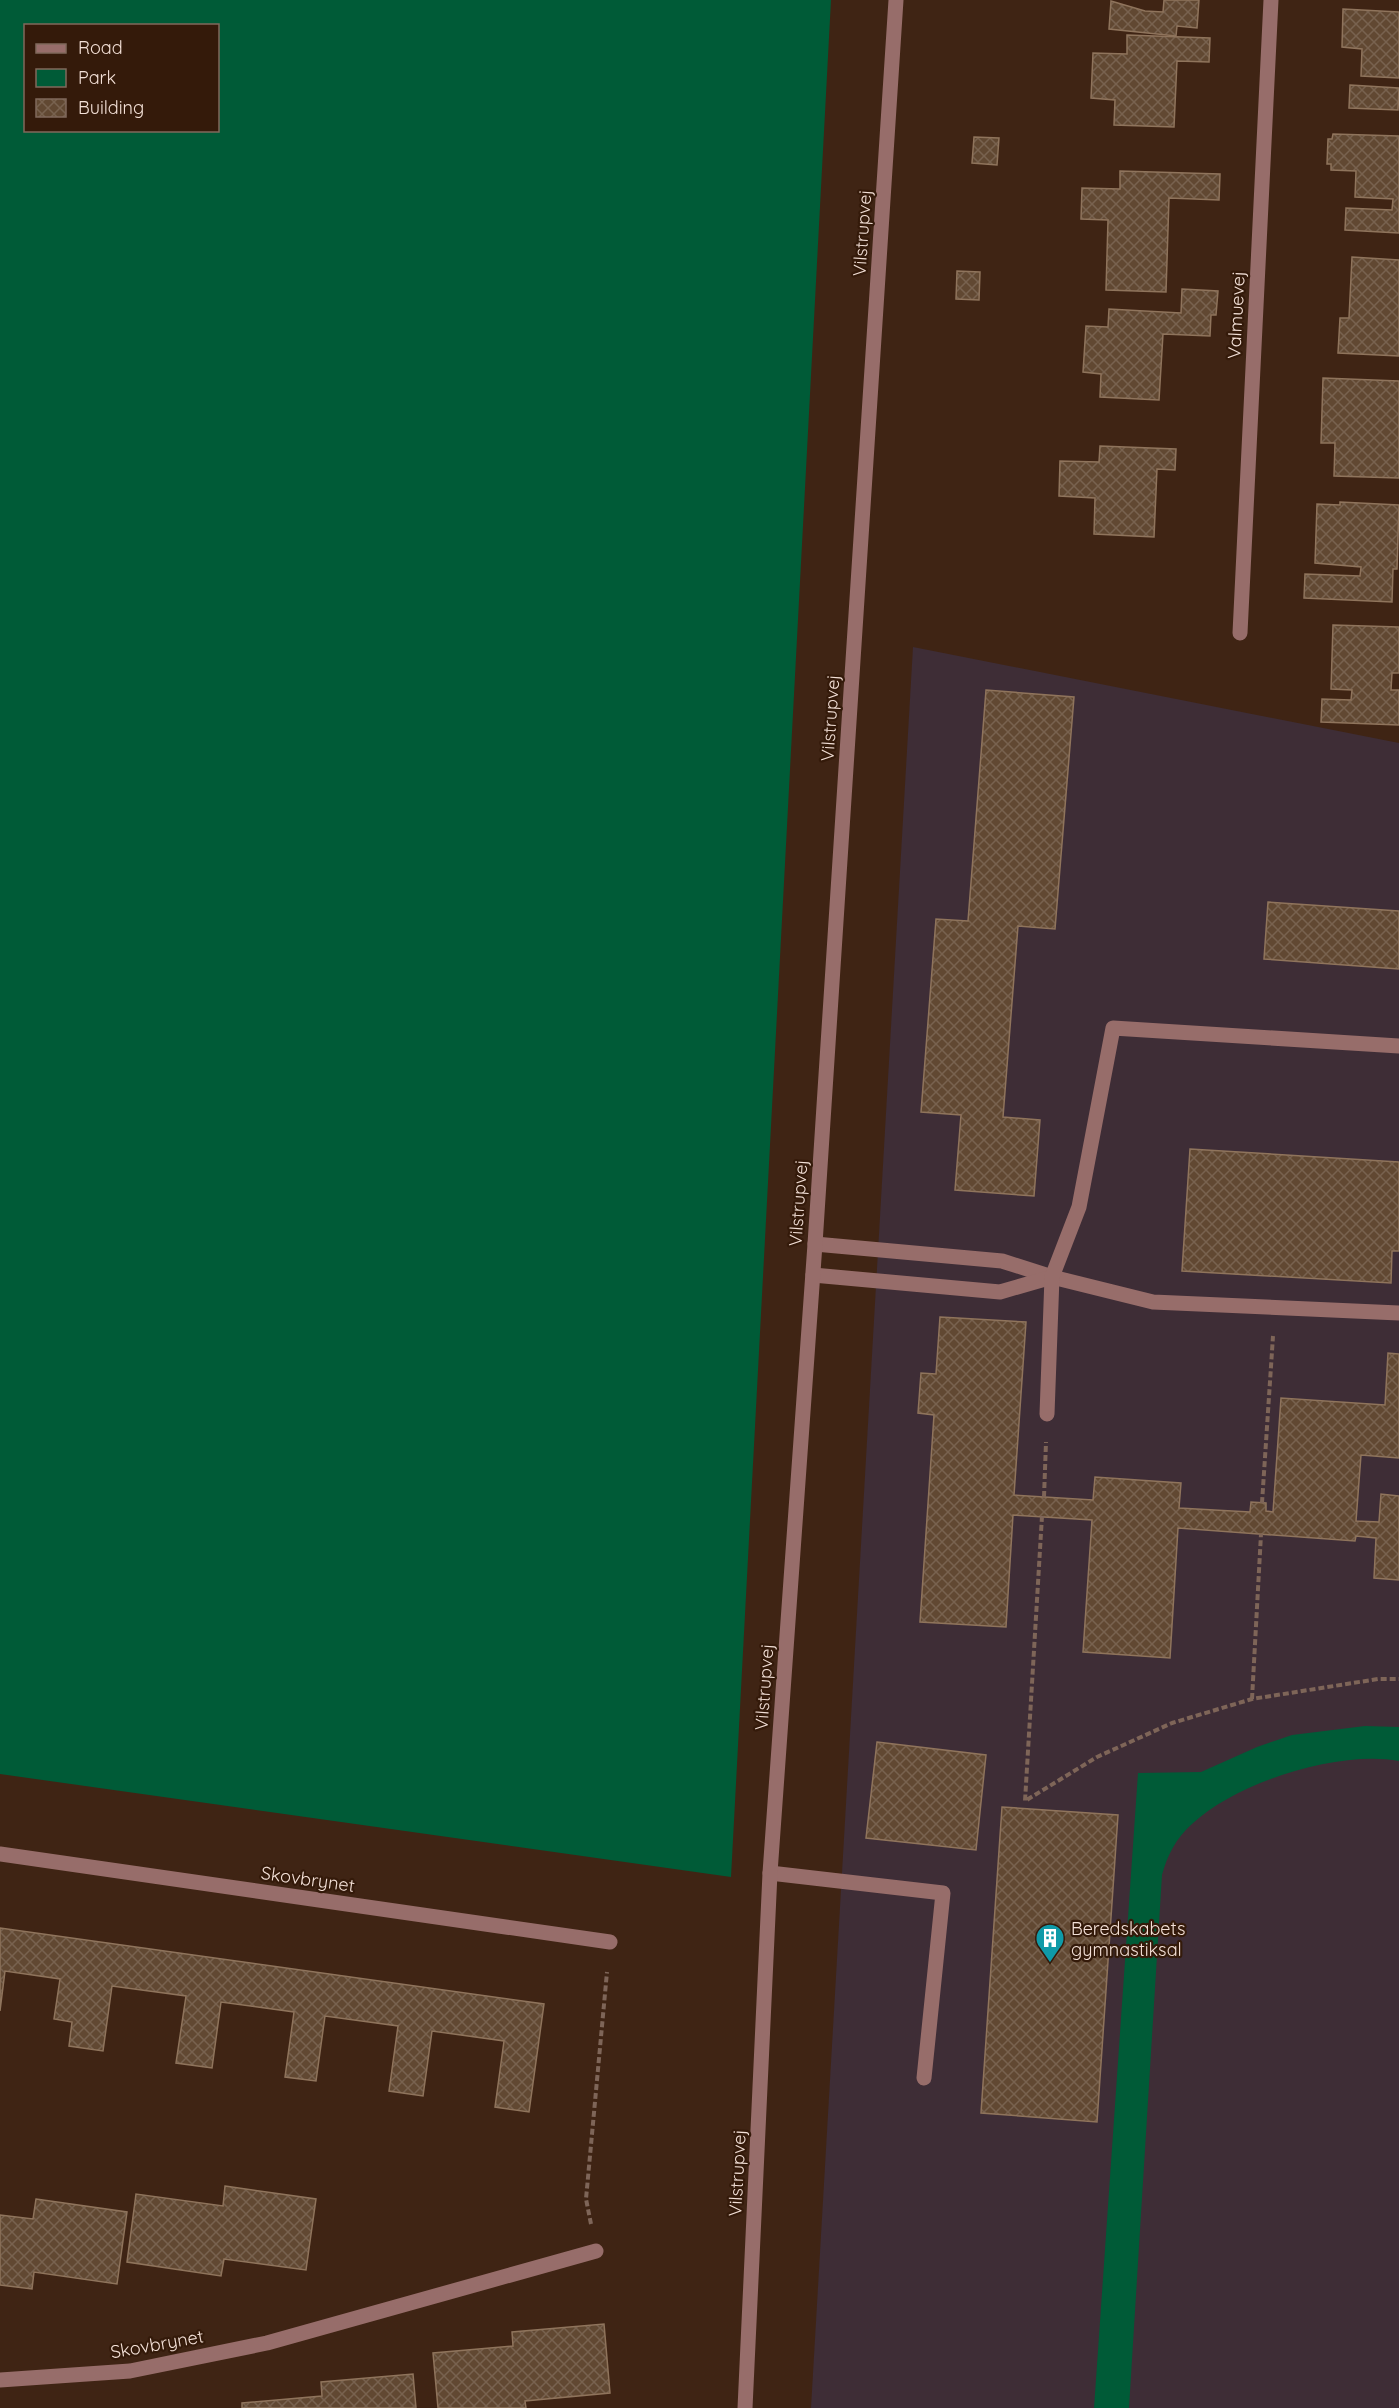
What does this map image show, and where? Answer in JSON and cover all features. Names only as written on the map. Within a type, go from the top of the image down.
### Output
[{"type":"street","name":"Vilstrupvej","points":[[745,2408],[770,1874],[813,1275],[896,0]]},
{"type":"street","name":"Valmuevej","points":[[1240,633],[1271,0]]},
{"type":"street","points":[[1047,1414],[1052,1277],[1079,1207],[1113,1028],[1399,1046]]},
{"type":"street","points":[[815,1244],[1002,1261],[1052,1277],[1153,1302],[1399,1313]]},
{"type":"street","points":[[813,1275],[1000,1292],[1052,1277]]},
{"type":"street","name":"Skovbrynet","points":[[0,1854],[610,1942]]},
{"type":"street","points":[[770,1874],[943,1893],[924,2078]]},
{"type":"street","name":"Skovbrynet","points":[[0,2380],[130,2371],[267,2343],[596,2251]]},
{"type":"path","points":[[1262,1503],[1275,1308]]},
{"type":"path","points":[[1044,1497],[1047,1414]]},
{"type":"path","points":[[1042,1516],[1025,1801],[1097,1758],[1162,1728],[1252,1699],[1378,1679],[1399,1679]]},
{"type":"path","points":[[1252,1699],[1261,1534]]},
{"type":"path","points":[[596,2251],[586,2199],[610,1942]]},
{"type":"shaded area","points":[[913,647],[1399,743],[1399,2408],[811,2408]]},
{"type":"green space","points":[[0,0],[831,0],[731,1877],[0,1774]]},
{"type":"green space","points":[[1365,1726],[1399,1727],[1399,1761],[1347,1760],[1319,1765],[1261,1783],[1211,1809],[1192,1824],[1177,1841],[1167,1861],[1162,1875],[1129,2408],[1094,2408],[1138,1773],[1201,1772],[1257,1747],[1292,1735]]},
{"type":"building","points":[[1164,0],[1199,0],[1197,28],[1177,26],[1176,36],[1109,29],[1111,1],[1145,11],[1163,12]]},
{"type":"building","points":[[1343,9],[1399,12],[1399,78],[1361,76],[1362,49],[1342,47]]},
{"type":"building","points":[[1127,35],[1210,38],[1209,62],[1177,61],[1174,127],[1114,125],[1115,100],[1091,98],[1093,53],[1127,54]]},
{"type":"building","points":[[1350,85],[1399,88],[1398,110],[1349,108]]},
{"type":"building","points":[[1333,134],[1399,136],[1399,233],[1345,230],[1346,208],[1392,210],[1393,199],[1355,197],[1356,171],[1331,170],[1331,164],[1327,164],[1328,139],[1332,139]]},
{"type":"building","points":[[974,137],[999,138],[997,165],[972,163]]},
{"type":"building","points":[[1120,171],[1220,174],[1219,200],[1169,198],[1166,292],[1106,290],[1108,220],[1081,219],[1082,188],[1120,189]]},
{"type":"building","points":[[1352,257],[1399,260],[1399,356],[1338,353],[1340,318],[1349,318]]},
{"type":"building","points":[[957,271],[980,272],[979,300],[956,299]]},
{"type":"building","points":[[1182,289],[1218,291],[1216,315],[1211,315],[1210,336],[1163,334],[1159,400],[1100,397],[1101,374],[1083,372],[1086,326],[1108,327],[1109,309],[1181,313]]},
{"type":"building","points":[[1323,378],[1399,381],[1399,478],[1334,476],[1335,443],[1321,443]]},
{"type":"building","points":[[1100,446],[1176,449],[1175,470],[1157,469],[1154,537],[1094,534],[1095,498],[1059,496],[1060,461],[1099,462]]},
{"type":"building","points":[[1340,502],[1399,505],[1397,569],[1393,569],[1392,602],[1304,598],[1305,574],[1360,576],[1361,567],[1315,563],[1317,504],[1340,505]]},
{"type":"building","points":[[1333,625],[1399,627],[1399,673],[1392,673],[1391,690],[1399,690],[1399,725],[1321,722],[1322,699],[1351,700],[1352,690],[1331,689]]},
{"type":"building","points":[[986,690],[1074,697],[1055,929],[1018,926],[1003,1117],[1040,1120],[1034,1196],[955,1190],[961,1115],[921,1112],[936,919],[968,921]]},
{"type":"building","points":[[1268,902],[1399,911],[1399,969],[1264,959]]},
{"type":"building","points":[[1190,1149],[1399,1162],[1399,1251],[1392,1251],[1391,1283],[1182,1271]]},
{"type":"building","points":[[940,1317],[1026,1322],[1014,1495],[1093,1500],[1095,1477],[1181,1483],[1179,1508],[1250,1512],[1251,1502],[1266,1503],[1266,1511],[1273,1512],[1281,1398],[1385,1405],[1388,1353],[1399,1354],[1399,1458],[1361,1455],[1356,1521],[1379,1522],[1381,1494],[1399,1496],[1399,1580],[1374,1578],[1376,1538],[1356,1536],[1355,1541],[1178,1528],[1170,1658],[1083,1652],[1092,1520],[1013,1515],[1006,1627],[920,1622],[934,1415],[918,1413],[921,1373],[936,1374]]},
{"type":"building","points":[[877,1742],[986,1755],[976,1850],[866,1838]]},
{"type":"building","name":"Beredskabets gymnastiksal","points":[[1002,1807],[1118,1815],[1097,2122],[981,2113]]},
{"type":"building","points":[[0,1928],[544,2004],[529,2112],[495,2107],[504,2041],[432,2031],[423,2096],[389,2091],[398,2026],[325,2016],[316,2081],[285,2077],[294,2012],[221,2002],[212,2068],[176,2063],[186,1996],[112,1986],[103,2051],[69,2046],[72,2022],[54,2019],[60,1979],[5,1971],[0,2011]]},
{"type":"building","points":[[225,2186],[316,2199],[306,2270],[224,2259],[221,2276],[127,2262],[136,2194],[223,2206]]},
{"type":"building","points":[[36,2199],[127,2212],[117,2284],[34,2272],[32,2289],[0,2285],[0,2215],[33,2219]]},
{"type":"building","points":[[604,2324],[610,2393],[525,2401],[526,2408],[438,2408],[433,2353],[513,2346],[512,2332]]},
{"type":"building","points":[[413,2374],[416,2408],[242,2408],[242,2403],[322,2396],[321,2382]]},
{"type":"place","name":"Beredskabets gymnastiksal","points":[[1050,1964]]}]
